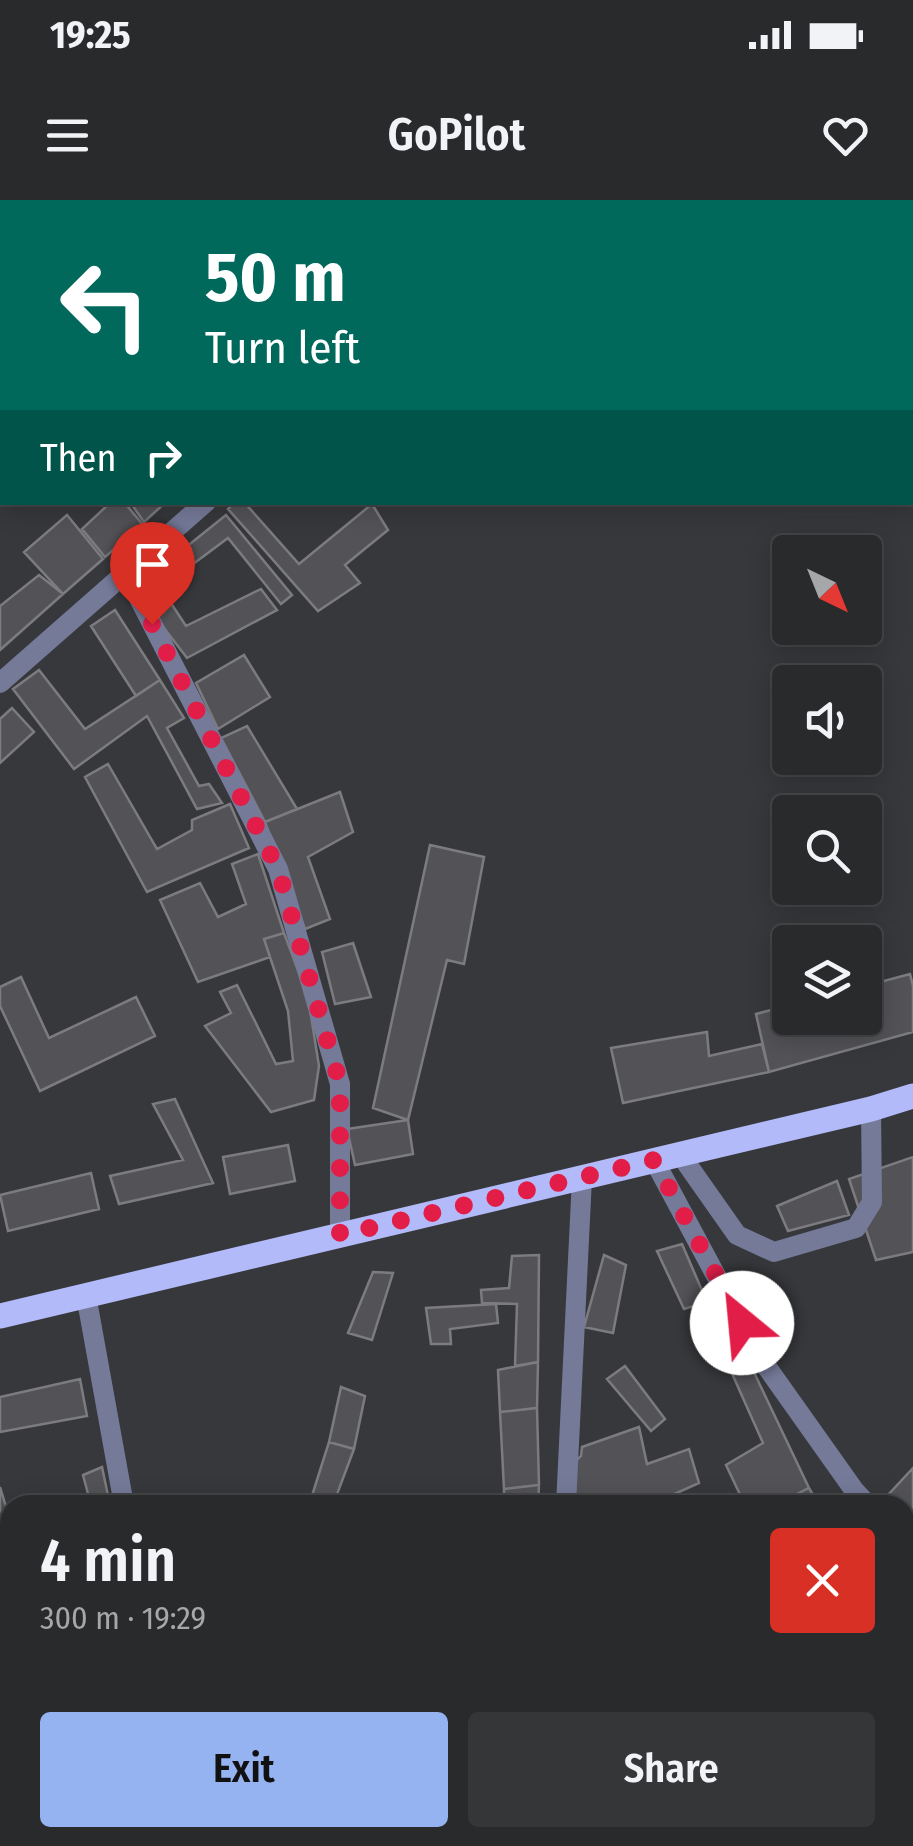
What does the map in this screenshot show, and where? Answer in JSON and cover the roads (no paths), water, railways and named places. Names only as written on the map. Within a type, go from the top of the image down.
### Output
[{"type":"main road","points":[[0,1316],[913,1096]]},
{"type":"street","points":[[0,683],[203,505]]},
{"type":"street","points":[[126,573],[278,869],[340,1084],[340,1235]]},
{"type":"street","points":[[680,1154],[738,1235],[774,1252],[856,1228],[872,1202],[871,1109]]},
{"type":"street","points":[[654,1160],[759,1356],[859,1495]]},
{"type":"street","points":[[566,1495],[582,1178]]},
{"type":"street","points":[[86,1295],[122,1495]]}]
